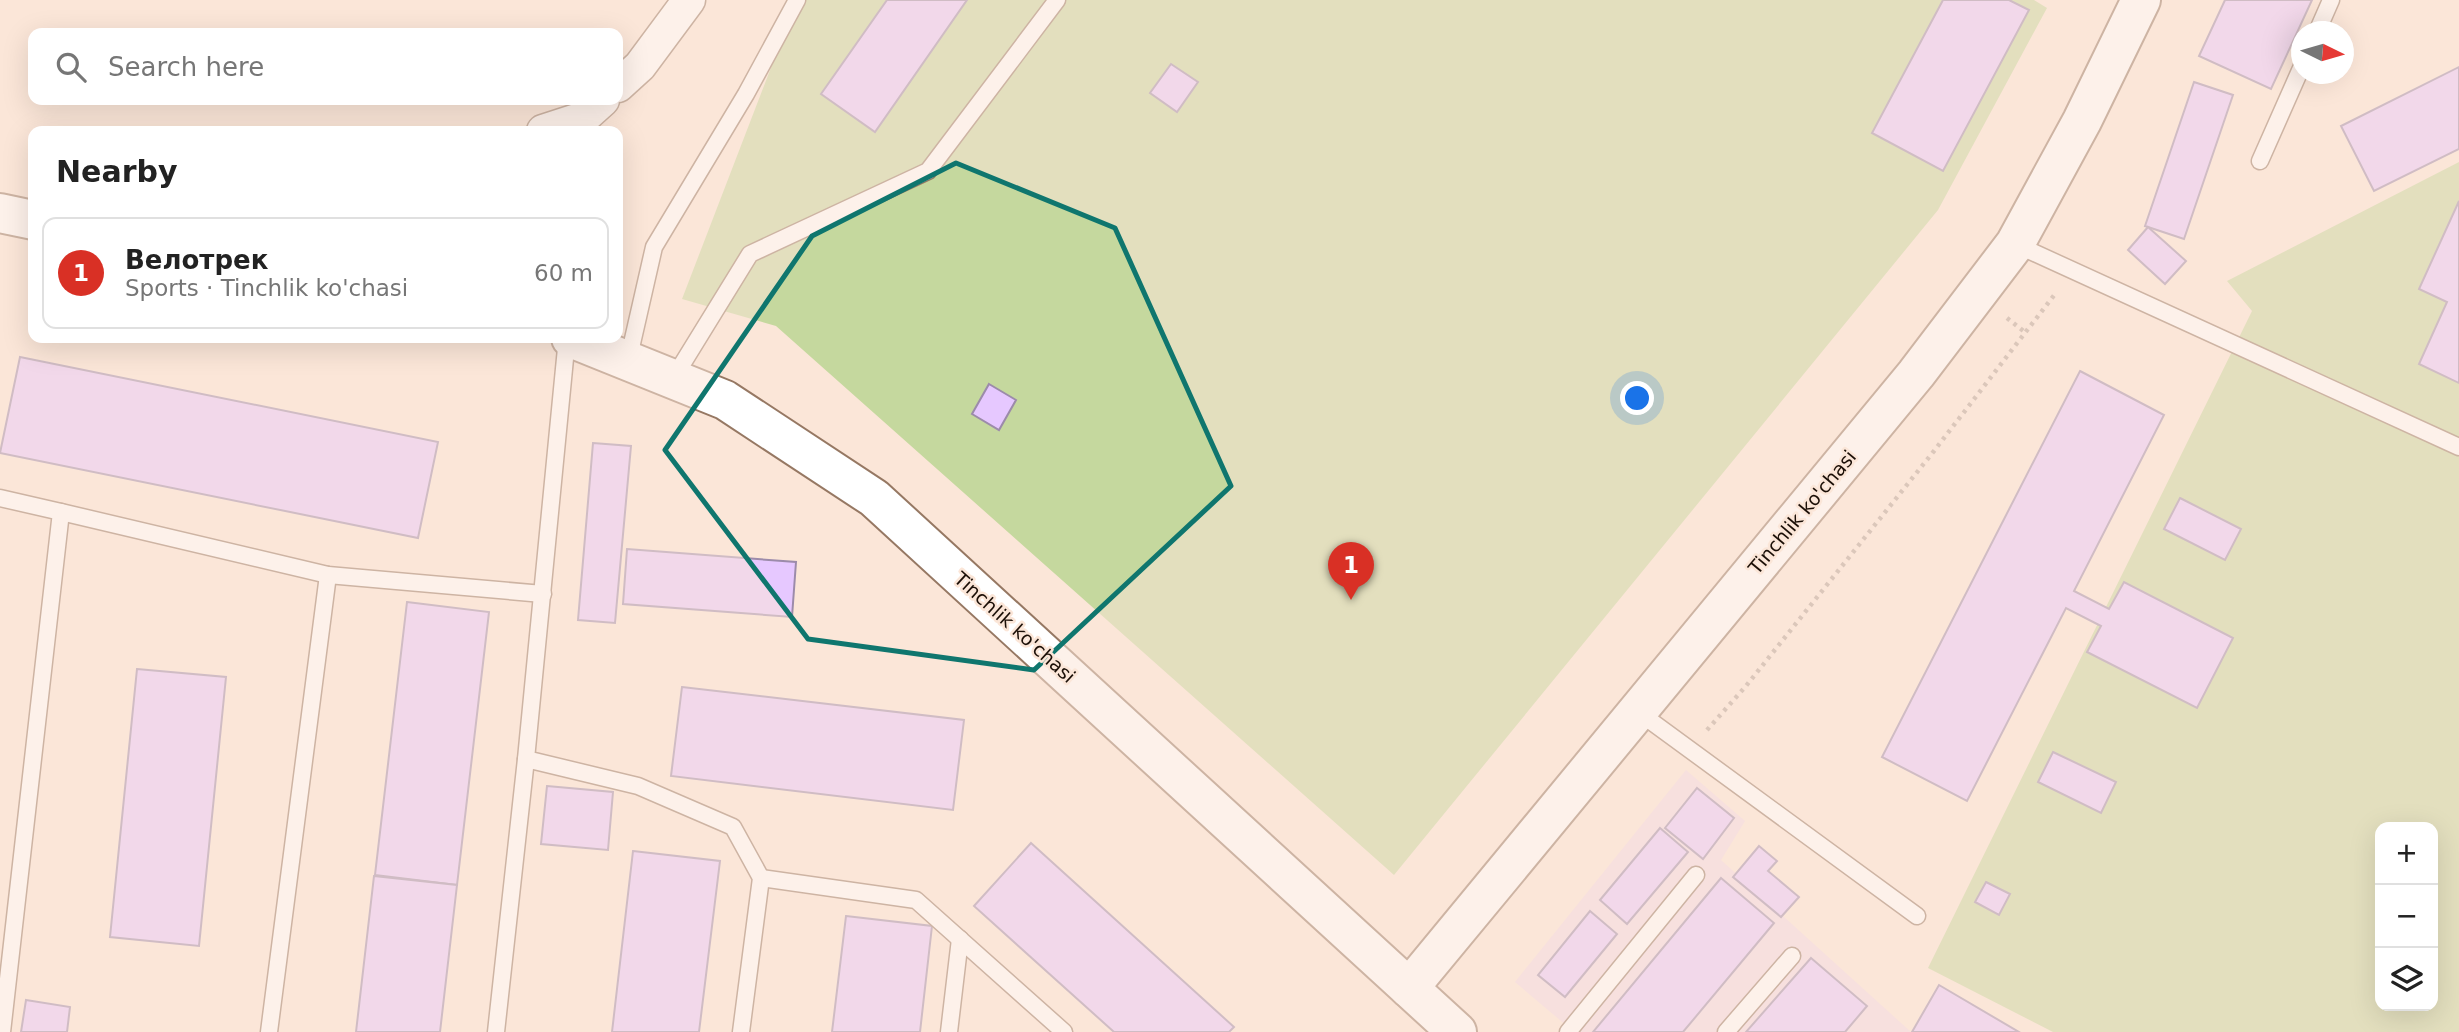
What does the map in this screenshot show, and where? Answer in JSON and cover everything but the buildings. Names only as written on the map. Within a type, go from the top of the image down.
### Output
[{"type":"street","points":[[623,81],[640,66],[689,0]]},
{"type":"street","name":"Tinchlik ko'chasi","points":[[1409,988],[1916,374],[2015,244],[2082,121],[2141,0]]},
{"type":"street","points":[[558,126],[583,118],[597,105]]},
{"type":"street","points":[[0,213],[28,219]]},
{"type":"street","name":"Tinchlik ko'chasi","points":[[582,343],[725,400],[874,498],[1457,1032]]},
{"type":"lane","points":[[628,361],[654,247],[746,94],[797,0]]},
{"type":"lane","points":[[673,379],[750,254],[928,171],[1057,0]]},
{"type":"lane","points":[[2322,21],[2331,0]]},
{"type":"lane","points":[[2260,160],[2293,84]]},
{"type":"lane","points":[[2015,244],[2459,447]]},
{"type":"lane","points":[[496,1032],[568,343]]},
{"type":"lane","points":[[0,498],[328,575],[543,594]]},
{"type":"lane","points":[[2,1032],[61,512]]},
{"type":"lane","points":[[269,1032],[328,575]]},
{"type":"lane","points":[[1637,711],[1917,916]]},
{"type":"lane","points":[[526,759],[638,786],[733,827],[761,878],[741,1032]]},
{"type":"lane","points":[[1568,1032],[1696,874]]},
{"type":"lane","points":[[761,878],[916,900],[1064,1032]]},
{"type":"lane","points":[[949,1032],[960,939]]},
{"type":"lane","points":[[1726,1032],[1791,956]]},
{"type":"path","points":[[1690,750],[1746,687],[1934,452],[2072,271]]},
{"type":"highlighted area","points":[[956,163],[1115,228],[1231,486],[1034,670],[808,639],[665,450],[812,236]]},
{"type":"shaded area","points":[[1686,770],[1745,821],[1721,860],[1911,1032],[1574,1032],[1515,982]]},
{"type":"green space","points":[[797,0],[2034,0],[2047,8],[1938,210],[1394,875],[776,326],[682,299]]},
{"type":"green space","points":[[2459,162],[2459,1032],[2053,1032],[1928,968],[2252,311],[2227,281]]},
{"type":"place","name":"Велотрек","points":[[1351,600]]}]
